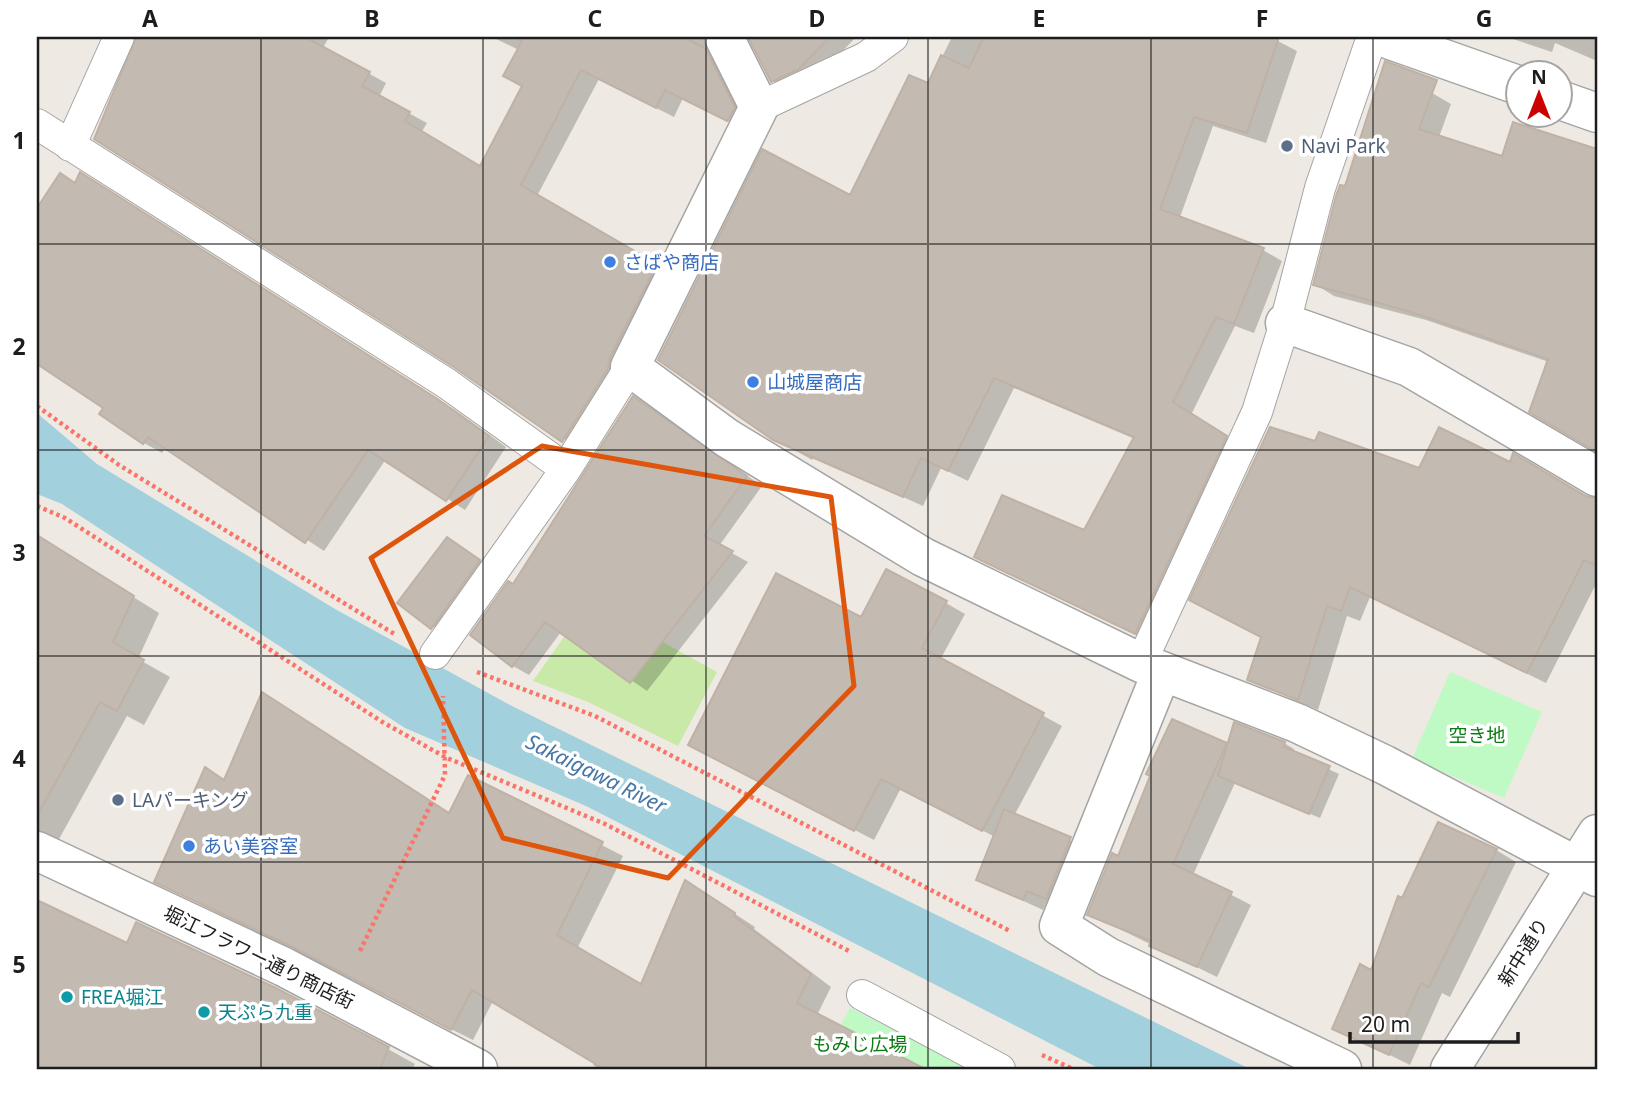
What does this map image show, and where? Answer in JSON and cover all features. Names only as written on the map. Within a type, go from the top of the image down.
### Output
[{"type":"street","points":[[724,37],[759,107],[631,367],[727,438],[923,557],[1151,667],[1297,723],[1591,859]]},
{"type":"street","points":[[1382,37],[1504,80]]},
{"type":"street","points":[[1574,105],[1597,113]]},
{"type":"street","points":[[1285,323],[1409,367],[1597,477]]},
{"type":"street","points":[[1151,667],[1059,926],[1108,957],[1342,1069]]},
{"type":"street","name":"堀江フラワー通り商店街","points":[[37,851],[339,995],[478,1069]]},
{"type":"street","name":"新中通り","points":[[1450,1069],[1591,859]]},
{"type":"lane","points":[[70,146],[119,37]]},
{"type":"lane","points":[[759,107],[866,57],[892,37]]},
{"type":"lane","points":[[1151,667],[1257,412],[1285,323],[1320,187],[1371,37]]},
{"type":"lane","points":[[37,124],[446,383],[566,470]]},
{"type":"lane","points":[[435,654],[566,470],[631,367]]},
{"type":"lane","points":[[862,995],[1000,1069]]},
{"type":"path","points":[[37,407],[119,465],[377,625]]},
{"type":"path","points":[[37,506],[65,518],[384,723],[447,758],[605,824],[861,958]]},
{"type":"path","points":[[339,995],[445,775],[447,758],[442,671],[435,654]]},
{"type":"path","points":[[489,677],[595,716],[1016,934]]},
{"type":"path","points":[[1029,1048],[1073,1069]]},
{"type":"highlighted area","points":[[542,446],[831,497],[854,686],[668,878],[503,838],[371,558]]},
{"type":"green space","points":[[578,617],[650,635],[717,672],[678,746],[588,702],[533,681]]},
{"type":"green space","name":"空き地","points":[[1450,672],[1542,712],[1504,798],[1412,759]]},
{"type":"green space","name":"もみじ広場","points":[[850,1008],[970,1069],[817,1069]]},
{"type":"water","name":"Sakaigawa River","points":[[37,413],[97,464],[335,609],[512,706],[1250,1069],[1100,1069],[586,806],[405,728],[62,504],[37,494]]},
{"type":"building","points":[[136,37],[305,37],[370,72],[362,86],[410,112],[405,121],[480,166],[522,86],[503,76],[522,41],[514,37],[683,37],[705,48],[735,107],[727,121],[665,90],[656,108],[581,70],[521,185],[657,264],[610,357],[608,369],[562,442],[455,368],[94,139]]},
{"type":"building","points":[[748,37],[830,37],[799,69],[771,82]]},
{"type":"building","points":[[984,37],[1279,37],[1247,133],[1194,117],[1160,209],[1264,248],[1234,324],[1216,317],[1173,402],[1227,436],[1135,634],[974,557],[1002,495],[1084,530],[1134,437],[994,378],[948,471],[921,458],[903,497],[773,440],[658,360],[762,149],[850,195],[909,75],[928,83],[941,55],[969,68]]},
{"type":"building","points":[[1385,61],[1437,80],[1419,129],[1502,156],[1510,130],[1538,130],[1597,149],[1597,452],[1529,412],[1548,359],[1405,310],[1313,285],[1336,196],[1340,185],[1345,186]]},
{"type":"building","points":[[80,172],[436,398],[489,436],[446,501],[368,450],[305,543],[148,437],[143,444],[99,414],[103,408],[37,364],[37,208],[60,173],[75,183]]},
{"type":"building","points":[[633,396],[747,476],[704,536],[733,551],[630,683],[545,622],[512,667],[470,635],[508,581],[513,584]]},
{"type":"building","points":[[1270,427],[1315,441],[1319,432],[1419,468],[1439,427],[1510,462],[1513,453],[1586,496],[1597,499],[1597,566],[1584,560],[1527,673],[1350,587],[1341,611],[1327,606],[1298,700],[1247,680],[1261,637],[1189,600]]},
{"type":"building","points":[[37,535],[134,596],[113,642],[144,660],[117,711],[100,702],[37,816]]},
{"type":"building","points":[[447,537],[480,560],[431,629],[397,603]]},
{"type":"building","points":[[886,569],[947,601],[922,648],[1044,713],[982,831],[881,779],[854,831],[688,745],[776,573],[861,617]]},
{"type":"building","points":[[262,692],[449,813],[468,775],[603,842],[557,935],[641,984],[685,880],[735,913],[734,916],[811,974],[797,1003],[925,1069],[604,1069],[472,990],[451,1030],[293,947],[154,882],[205,767],[224,780]]},
{"type":"building","points":[[1172,719],[1227,743],[1173,864],[1232,892],[1197,967],[1149,946],[1151,941],[1087,915],[1112,853],[1118,856],[1150,776],[1146,774]]},
{"type":"building","points":[[1234,722],[1285,742],[1284,747],[1330,766],[1309,814],[1218,776]]},
{"type":"building","points":[[1004,809],[1071,837],[1046,899],[1027,891],[1023,900],[976,880]]},
{"type":"building","points":[[1438,822],[1497,849],[1429,987],[1421,983],[1389,1055],[1332,1029],[1360,964],[1371,970],[1398,896],[1402,898]]},
{"type":"building","points":[[37,900],[127,943],[136,922],[274,987],[389,1047],[380,1069],[37,1069]]},
{"type":"place","name":"Navi Park","points":[[1287,146]]},
{"type":"place","name":"さばや商店","points":[[610,262]]},
{"type":"place","name":"山城屋商店","points":[[753,382]]},
{"type":"place","name":"LAパーキング","points":[[118,800]]},
{"type":"place","name":"あい美容室","points":[[189,846]]},
{"type":"place","name":"FREA堀江","points":[[67,997]]},
{"type":"place","name":"天ぷら九重","points":[[204,1012]]}]
